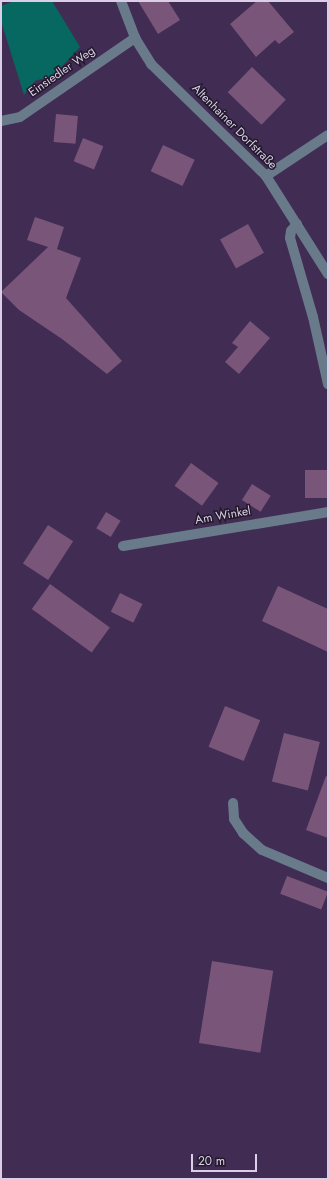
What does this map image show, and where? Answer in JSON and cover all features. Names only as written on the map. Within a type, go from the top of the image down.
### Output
[{"type":"street","name":"Altenhainer Dorfstraße","points":[[121,1],[135,38],[151,64],[266,176],[328,274]]},
{"type":"street","name":"Einsiedler Weg","points":[[1,121],[20,117],[135,38]]},
{"type":"street","points":[[266,176],[328,135]]},
{"type":"street","points":[[297,224],[291,231],[290,238],[313,317],[328,384]]},
{"type":"street","name":"Am Winkel","points":[[123,546],[328,512]]},
{"type":"street","points":[[233,803],[234,819],[243,833],[262,850],[328,878]]},
{"type":"shaded area","points":[[14,1],[52,1],[80,47],[54,75],[35,81],[24,95],[1,21],[1,6]]},
{"type":"building","points":[[138,1],[168,1],[180,20],[158,34]]},
{"type":"building","points":[[257,1],[268,1],[294,32],[279,44],[275,40],[256,57],[230,24]]},
{"type":"building","points":[[252,67],[286,100],[261,125],[228,92]]},
{"type":"building","points":[[56,114],[78,116],[75,144],[54,142]]},
{"type":"building","points":[[83,138],[103,146],[94,169],[74,161]]},
{"type":"building","points":[[163,145],[195,160],[182,186],[151,171]]},
{"type":"building","points":[[35,217],[64,227],[57,249],[81,258],[66,298],[122,361],[107,374],[62,339],[19,310],[1,292],[48,247],[27,240]]},
{"type":"building","points":[[248,224],[264,253],[236,268],[220,240]]},
{"type":"building","points":[[250,321],[270,338],[239,374],[225,362],[238,347],[232,343]]},
{"type":"building","points":[[191,463],[219,483],[202,506],[175,486]]},
{"type":"building","points":[[305,470],[328,470],[328,498],[305,498]]},
{"type":"building","points":[[252,484],[271,496],[261,512],[242,500]]},
{"type":"building","points":[[106,512],[121,521],[111,537],[96,528]]},
{"type":"building","points":[[48,525],[73,541],[48,580],[23,564]]},
{"type":"building","points":[[50,584],[110,627],[92,653],[32,609]]},
{"type":"building","points":[[278,586],[328,609],[328,652],[262,621]]},
{"type":"building","points":[[120,593],[142,604],[133,623],[111,612]]},
{"type":"building","points":[[225,706],[260,720],[244,761],[209,747]]},
{"type":"building","points":[[284,733],[320,742],[308,790],[272,782]]},
{"type":"building","points":[[326,776],[328,777],[328,838],[306,830]]},
{"type":"building","points":[[287,876],[328,892],[321,910],[280,894]]},
{"type":"building","points":[[212,961],[273,971],[260,1053],[199,1043]]}]
